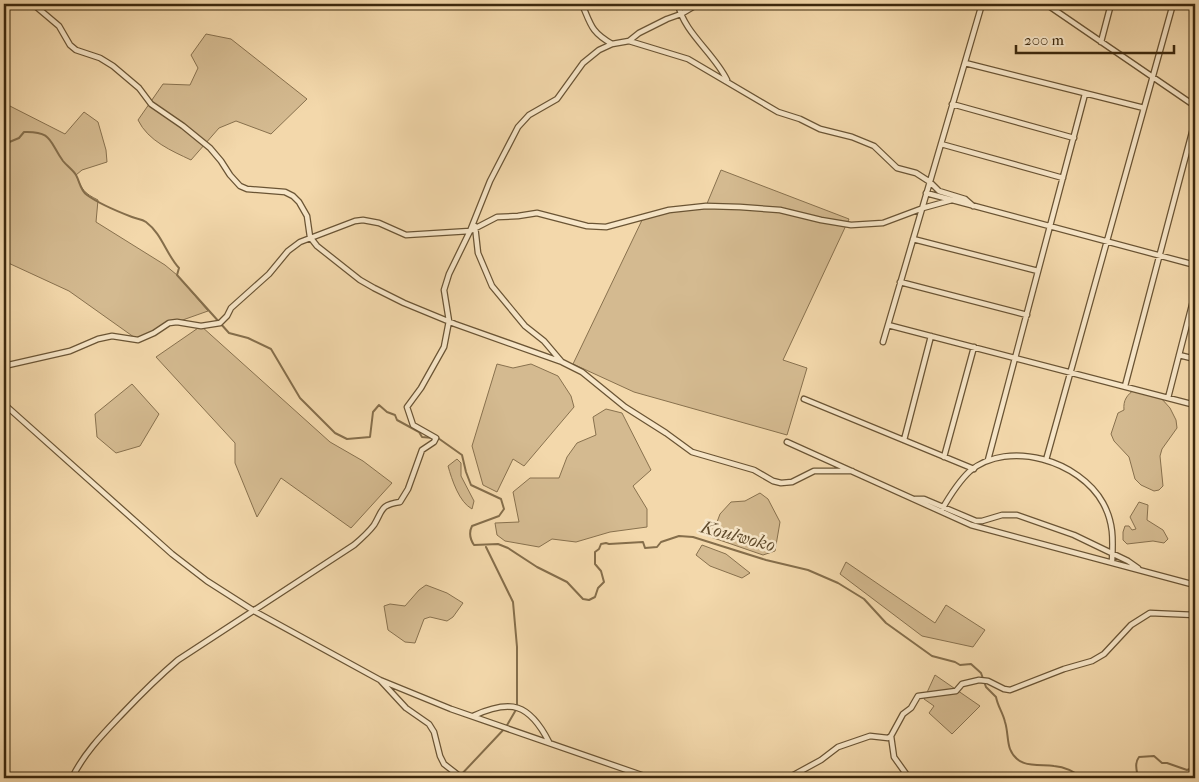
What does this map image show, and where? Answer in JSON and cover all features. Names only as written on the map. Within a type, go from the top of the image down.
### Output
[{"type":"street","points":[[33,4],[58,26],[70,46],[100,58],[113,66],[139,88],[151,104],[210,148],[240,186],[247,189],[285,192],[293,196],[307,216],[310,238],[317,246],[360,280],[404,303],[502,342],[562,362],[582,372],[625,407],[692,452],[754,470],[773,481],[781,482],[792,482],[814,471],[852,471]]},
{"type":"street","points":[[582,4],[592,28],[597,34],[612,44]]},
{"type":"street","points":[[678,4],[681,14],[721,68],[728,82]]},
{"type":"street","points":[[629,41],[639,33],[698,4]]},
{"type":"street","points":[[883,342],[982,4]]},
{"type":"street","points":[[1046,4],[1195,106]]},
{"type":"street","points":[[1101,42],[1111,4]]},
{"type":"street","points":[[1046,460],[1173,4]]},
{"type":"street","points":[[72,778],[78,766],[97,740],[156,678],[178,660],[354,545],[374,525],[381,509],[389,504],[400,502],[403,498],[422,450],[434,442],[436,438],[413,425],[407,406],[421,388],[444,347],[449,321],[444,290],[449,274],[475,220],[490,181],[524,119],[557,99],[584,63],[599,50],[612,44],[629,41],[688,59],[778,112],[800,119],[820,129],[852,136],[874,146],[897,168],[916,174],[930,182],[939,191],[965,199],[973,206]]},
{"type":"street","points":[[964,63],[1144,108]]},
{"type":"street","points":[[988,460],[1085,94]]},
{"type":"street","points":[[952,104],[1074,138]]},
{"type":"street","points":[[1125,386],[1195,121]]},
{"type":"street","points":[[941,144],[1063,178]]},
{"type":"street","points":[[926,193],[1195,265]]},
{"type":"street","points":[[4,366],[70,351],[98,339],[112,336],[138,340],[169,324],[177,322],[201,326],[220,324],[231,308],[269,274],[288,251],[300,242],[354,221],[379,222],[406,235],[470,231],[498,216],[518,216],[537,213],[587,226],[606,227],[669,210],[706,206],[780,210],[851,225],[884,223],[952,200],[965,199]]},
{"type":"street","points":[[475,220],[478,253],[492,286],[525,326],[544,341],[562,362]]},
{"type":"street","points":[[913,239],[1038,272]]},
{"type":"street","points":[[900,282],[1026,315]]},
{"type":"street","points":[[1168,398],[1193,312],[1195,293]]},
{"type":"street","points":[[888,324],[1195,405]]},
{"type":"street","points":[[904,440],[931,336]]},
{"type":"street","points":[[944,457],[974,347]]},
{"type":"street","points":[[1179,355],[1195,359]]},
{"type":"street","points":[[804,399],[974,469]]},
{"type":"street","points":[[4,404],[172,554],[207,581],[254,611],[380,680],[451,710],[650,778]]},
{"type":"street","points":[[787,442],[914,499],[976,521],[1002,515],[1017,515],[1074,535],[1128,561],[1140,570]]},
{"type":"street","points":[[942,509],[954,489],[974,469],[988,460],[1011,456],[1036,458],[1056,463],[1078,475],[1092,487],[1104,504],[1113,529],[1112,562]]},
{"type":"street","points":[[942,509],[972,525],[1195,584]]},
{"type":"street","points":[[909,778],[894,757],[892,736],[903,714],[911,708],[918,696],[956,691],[962,684],[979,680],[988,681],[1010,690],[1064,669],[1092,661],[1104,654],[1132,625],[1150,613],[1195,615]]},
{"type":"street","points":[[380,680],[406,708],[429,724],[434,732],[444,764],[462,778]]},
{"type":"street","points":[[473,716],[492,708],[507,706],[517,708],[535,719],[549,742]]},
{"type":"street","points":[[788,778],[821,760],[838,747],[870,736],[888,738],[892,736]]},
{"type":"shaded area","points":[[206,34],[231,39],[307,99],[271,134],[236,121],[219,128],[191,160],[154,140],[138,120],[163,84],[190,85],[198,68],[191,55]]},
{"type":"shaded area","points":[[4,103],[65,134],[84,112],[98,122],[106,150],[107,162],[82,170],[76,175],[84,190],[98,200],[96,222],[165,265],[177,275],[208,311],[177,322],[138,340],[69,291],[4,261]]},
{"type":"shaded area","points":[[721,170],[849,219],[783,360],[807,368],[787,435],[634,392],[573,364],[644,216],[706,206]]},
{"type":"shaded area","points":[[201,326],[330,442],[363,461],[392,483],[351,528],[281,478],[257,517],[235,463],[235,443],[156,357]]},
{"type":"shaded area","points":[[497,364],[513,368],[531,364],[558,376],[571,396],[574,407],[524,466],[513,459],[497,492],[483,485],[472,446]]},
{"type":"shaded area","points":[[132,384],[159,414],[140,446],[116,453],[97,437],[95,414]]},
{"type":"shaded area","points":[[1135,389],[1161,398],[1170,408],[1176,420],[1177,428],[1162,449],[1160,456],[1163,486],[1159,490],[1154,491],[1141,485],[1135,479],[1129,457],[1114,441],[1111,434],[1118,413],[1124,410],[1126,398]]},
{"type":"shaded area","points":[[606,409],[622,413],[651,470],[633,486],[647,509],[647,527],[610,532],[576,542],[552,539],[539,547],[505,541],[497,535],[495,523],[519,522],[513,492],[530,478],[559,478],[567,457],[577,443],[596,435],[593,417]]},
{"type":"shaded area","points":[[457,459],[461,463],[461,476],[474,501],[472,509],[467,506],[460,496],[448,466]]},
{"type":"shaded area","points":[[760,493],[768,499],[780,522],[775,551],[763,555],[705,535],[706,523],[717,522],[720,514],[731,502],[745,501]]},
{"type":"shaded area","points":[[1139,502],[1148,505],[1147,520],[1163,530],[1168,539],[1164,543],[1153,541],[1127,544],[1123,540],[1125,526],[1129,526],[1132,530],[1136,529],[1130,517]]},
{"type":"shaded area","points":[[702,545],[726,554],[750,573],[742,578],[710,566],[696,555]]},
{"type":"shaded area","points":[[846,562],[935,623],[946,605],[985,630],[973,647],[922,636],[840,574]]},
{"type":"shaded area","points":[[426,585],[447,593],[463,603],[453,617],[447,621],[430,617],[424,619],[415,643],[405,642],[388,630],[384,606],[390,604],[405,606]]},
{"type":"shaded area","points":[[935,675],[980,706],[952,734],[929,713],[934,706],[924,699]]},
{"type":"waterway","name":"Koulwoko","points":[[4,159],[8,155],[7,143],[19,138],[24,132],[40,133],[49,139],[63,161],[75,173],[81,188],[87,195],[115,210],[144,221],[156,232],[179,268],[177,275],[229,333],[248,338],[271,349],[300,398],[335,433],[347,439],[370,437],[373,412],[379,405],[387,412],[395,415],[397,420],[419,432],[422,437],[433,438]]},
{"type":"waterway","name":"Koulwoko","points":[[438,438],[462,455],[471,485],[501,499],[504,509],[499,516],[472,526],[470,536],[474,545],[498,544],[508,548],[537,567],[567,582],[583,599],[589,600],[595,597],[598,588],[604,582],[601,571],[595,564],[595,552],[601,544],[606,543],[643,542],[645,548],[657,547],[661,542],[679,536],[693,537],[766,560],[808,570],[838,583],[864,599],[886,623],[932,656],[960,665],[971,664],[981,673],[986,687],[996,697],[1006,725],[1010,749],[1018,760],[1029,764],[1062,767],[1082,778]]},
{"type":"waterway","points":[[458,778],[506,727],[517,708],[517,647],[513,602],[486,547]]},
{"type":"waterway","name":"Koulwoko","points":[[1138,778],[1136,765],[1139,757],[1154,756],[1162,763],[1187,770],[1195,767]]}]
